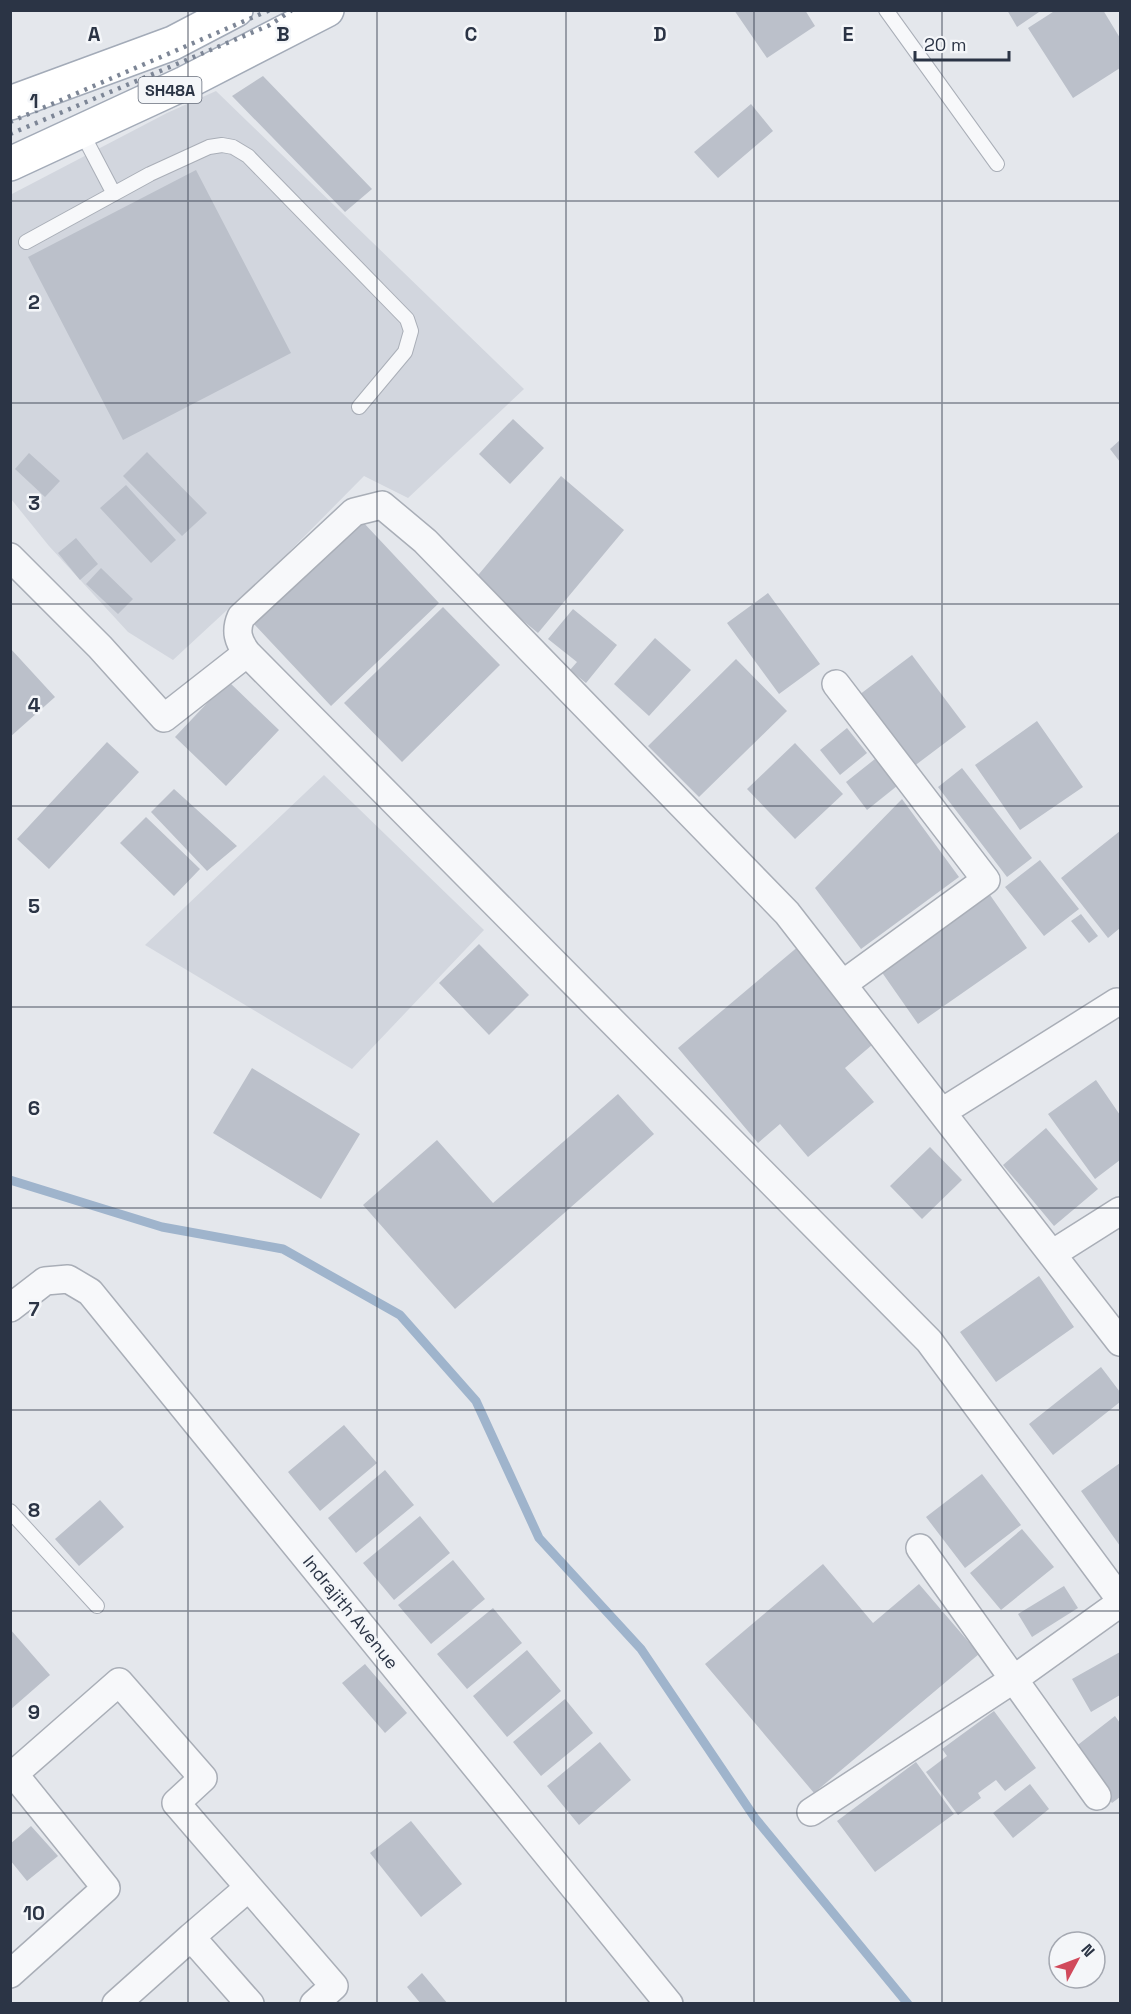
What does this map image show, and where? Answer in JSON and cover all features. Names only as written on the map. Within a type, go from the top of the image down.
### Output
[{"type":"main road","name":"SH48A","points":[[10,104],[173,43],[236,10]]},
{"type":"main road","name":"SH48A","points":[[10,164],[185,83],[327,10]]},
{"type":"street","points":[[811,1812],[1014,1679],[1120,1601],[929,1341],[247,653],[238,635],[237,625],[241,617],[354,512],[382,505],[425,541],[787,913],[1120,1342]]},
{"type":"street","points":[[10,557],[100,647],[164,718],[247,653]]},
{"type":"street","points":[[836,684],[986,880],[843,984]]},
{"type":"street","points":[[942,1112],[1117,1002]]},
{"type":"street","points":[[1052,1254],[1120,1211]]},
{"type":"street","name":"Indrajith Avenue","points":[[10,1308],[45,1281],[68,1279],[90,1292],[669,2004]]},
{"type":"street","points":[[920,1548],[1097,1796]]},
{"type":"street","points":[[10,1974],[106,1888],[14,1774],[119,1682],[203,1778],[176,1803],[334,1986],[314,2004]]},
{"type":"street","points":[[116,2004],[248,1888]]},
{"type":"street","points":[[191,1937],[250,2004]]},
{"type":"lane","points":[[886,10],[997,164]]},
{"type":"lane","points":[[81,131],[114,194]]},
{"type":"lane","points":[[26,242],[150,174],[209,147],[222,145],[233,147],[248,156],[407,319],[411,332],[405,352],[359,407]]},
{"type":"lane","points":[[10,1511],[96,1606]]},
{"type":"shaded area","points":[[216,91],[524,389],[408,498],[364,476],[279,562],[173,660],[128,632],[49,546],[11,499],[10,195],[167,113]]},
{"type":"shaded area","points":[[324,775],[484,930],[352,1069],[145,945]]},
{"type":"building","points":[[734,10],[805,10],[815,26],[767,58]]},
{"type":"building","points":[[1007,10],[1042,10],[1017,27]]},
{"type":"building","points":[[1056,10],[1103,10],[1120,38],[1120,68],[1073,98],[1028,28]]},
{"type":"building","points":[[263,76],[372,189],[345,212],[232,96]]},
{"type":"building","points":[[751,104],[773,131],[718,178],[694,152]]},
{"type":"building","points":[[196,170],[291,353],[123,440],[28,257]]},
{"type":"building","points":[[513,419],[544,448],[510,484],[479,454]]},
{"type":"building","points":[[1120,440],[1120,462],[1110,449]]},
{"type":"building","points":[[147,452],[207,513],[182,536],[123,476]]},
{"type":"building","points":[[29,453],[60,481],[45,497],[15,469]]},
{"type":"building","points":[[561,476],[624,530],[538,633],[474,580]]},
{"type":"building","points":[[126,485],[176,540],[151,563],[100,508]]},
{"type":"building","points":[[362,521],[439,603],[331,706],[253,623]]},
{"type":"building","points":[[76,538],[98,564],[80,580],[58,553]]},
{"type":"building","points":[[101,568],[133,599],[118,614],[86,584]]},
{"type":"building","points":[[768,593],[820,664],[779,694],[727,623]]},
{"type":"building","points":[[443,607],[500,665],[402,762],[344,703]]},
{"type":"building","points":[[573,609],[617,645],[586,683],[570,670],[577,662],[548,639]]},
{"type":"building","points":[[655,638],[691,670],[649,716],[614,684]]},
{"type":"building","points":[[10,648],[55,697],[10,737]]},
{"type":"building","points":[[912,655],[966,727],[913,767],[859,695]]},
{"type":"building","points":[[736,659],[787,711],[699,797],[648,746]]},
{"type":"building","points":[[228,681],[279,730],[226,786],[175,737]]},
{"type":"building","points":[[1037,721],[1083,787],[1020,830],[975,765]]},
{"type":"building","points":[[847,728],[867,753],[840,775],[820,750]]},
{"type":"building","points":[[107,742],[139,772],[49,869],[17,839]]},
{"type":"building","points":[[795,743],[843,794],[795,839],[747,789]]},
{"type":"building","points":[[875,759],[897,786],[867,810],[846,782]]},
{"type":"building","points":[[962,768],[1032,858],[1007,877],[938,787]]},
{"type":"building","points":[[174,789],[237,846],[207,871],[151,812]]},
{"type":"building","points":[[902,799],[959,877],[861,949],[815,888]]},
{"type":"building","points":[[146,817],[200,869],[174,896],[120,843]]},
{"type":"building","points":[[1120,831],[1120,928],[1108,938],[1061,878]]},
{"type":"building","points":[[1040,860],[1079,909],[1044,936],[1005,887]]},
{"type":"building","points":[[990,895],[1027,948],[918,1024],[881,971]]},
{"type":"building","points":[[1081,914],[1098,936],[1089,943],[1071,921]]},
{"type":"building","points":[[479,944],[529,995],[489,1035],[439,983]]},
{"type":"building","points":[[800,945],[879,1039],[845,1068],[874,1102],[808,1157],[780,1124],[758,1143],[678,1048]]},
{"type":"building","points":[[252,1068],[360,1134],[321,1199],[213,1133]]},
{"type":"building","points":[[1096,1080],[1120,1115],[1120,1160],[1095,1179],[1048,1114]]},
{"type":"building","points":[[618,1094],[654,1134],[455,1309],[363,1205],[437,1140],[493,1203]]},
{"type":"building","points":[[1046,1128],[1098,1189],[1054,1226],[1003,1165]]},
{"type":"building","points":[[930,1147],[962,1180],[922,1219],[890,1186]]},
{"type":"building","points":[[1039,1276],[1074,1327],[996,1382],[960,1332]]},
{"type":"building","points":[[1101,1367],[1120,1392],[1120,1402],[1053,1455],[1029,1424]]},
{"type":"building","points":[[344,1425],[377,1463],[320,1511],[288,1472]]},
{"type":"building","points":[[1120,1463],[1120,1546],[1081,1491]]},
{"type":"building","points":[[385,1470],[414,1505],[356,1553],[328,1518]]},
{"type":"building","points":[[982,1474],[1021,1525],[965,1568],[926,1517]]},
{"type":"building","points":[[100,1500],[124,1527],[79,1566],[55,1539]]},
{"type":"building","points":[[420,1516],[450,1553],[394,1600],[363,1563]]},
{"type":"building","points":[[1022,1529],[1054,1567],[1001,1610],[970,1573]]},
{"type":"building","points":[[453,1560],[485,1599],[431,1644],[398,1605]]},
{"type":"building","points":[[823,1564],[873,1623],[919,1584],[979,1654],[814,1793],[705,1664]]},
{"type":"building","points":[[1064,1586],[1078,1608],[1032,1637],[1018,1614]]},
{"type":"building","points":[[493,1608],[522,1643],[467,1689],[437,1654]]},
{"type":"building","points":[[10,1629],[50,1675],[10,1710]]},
{"type":"building","points":[[527,1650],[561,1691],[507,1737],[473,1696]]},
{"type":"building","points":[[1120,1652],[1120,1695],[1091,1712],[1072,1679]]},
{"type":"building","points":[[365,1664],[407,1713],[385,1733],[342,1683]]},
{"type":"building","points":[[565,1699],[593,1733],[541,1776],[513,1742]]},
{"type":"building","points":[[994,1711],[1036,1768],[1005,1791],[996,1780],[978,1793],[981,1798],[958,1815],[926,1772],[947,1756],[942,1749]]},
{"type":"building","points":[[1115,1716],[1120,1723],[1120,1797],[1112,1803],[1070,1751]]},
{"type":"building","points":[[600,1742],[631,1780],[579,1825],[547,1786]]},
{"type":"building","points":[[916,1762],[954,1814],[875,1872],[837,1821]]},
{"type":"building","points":[[1030,1784],[1049,1809],[1013,1838],[993,1813]]},
{"type":"building","points":[[411,1821],[462,1884],[421,1917],[370,1853]]},
{"type":"building","points":[[31,1826],[58,1856],[27,1881],[10,1860],[10,1844]]},
{"type":"building","points":[[422,1973],[448,2004],[421,2004],[407,1987]]},
{"type":"waterway","points":[[10,1180],[162,1227],[283,1249],[400,1315],[476,1401],[539,1538],[641,1649],[755,1818],[908,2004]]},
{"type":"railway","points":[[10,122],[270,10]]},
{"type":"railway","points":[[10,134],[270,25],[292,10]]}]
